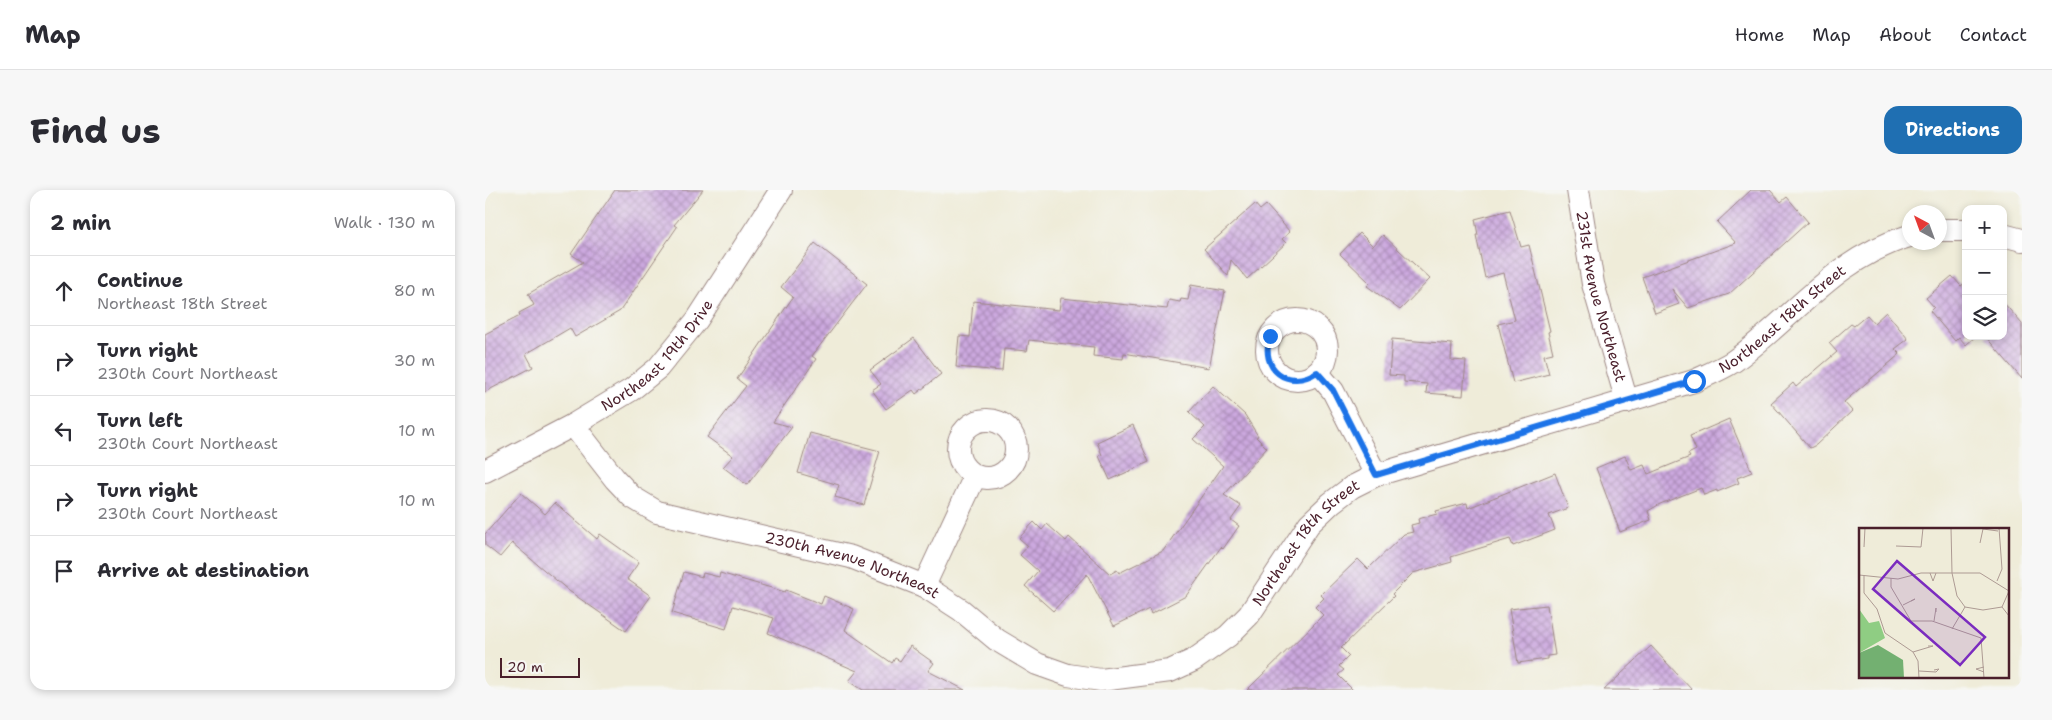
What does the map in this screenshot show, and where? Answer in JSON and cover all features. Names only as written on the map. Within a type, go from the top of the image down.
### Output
[{"type":"street","name":"Northeast 19th Drive","points":[[485,471],[573,425],[631,390],[676,348],[697,320],[781,190]]},
{"type":"street","name":"231st Avenue Northeast","points":[[1578,190],[1593,284],[1627,402]]},
{"type":"street","points":[[2007,236],[2022,240]]},
{"type":"street","name":"Northeast 18th Street","points":[[1147,675],[1170,671],[1195,660],[1229,636],[1249,615],[1309,524],[1331,503],[1352,487],[1376,475],[1694,381],[1733,362],[1831,276],[1862,256],[1902,238]]},
{"type":"street","points":[[1317,372],[1333,390],[1376,475]]},
{"type":"street","name":"230th Avenue Northeast","points":[[573,425],[615,479],[632,497],[657,512],[851,557],[924,586],[961,610],[997,640],[1037,664],[1068,675],[1101,680],[1147,675]]},
{"type":"street","points":[[924,586],[975,476]]},
{"type":"building","points":[[615,190],[703,190],[674,225],[677,227],[620,311],[575,337],[570,328],[526,354],[533,367],[485,392],[485,334],[520,316],[519,313],[534,305],[528,294],[583,262],[571,254]]},
{"type":"building","points":[[1751,190],[1770,190],[1781,202],[1787,197],[1808,222],[1729,294],[1688,308],[1672,289],[1679,304],[1655,313],[1642,277],[1736,243],[1717,222]]},
{"type":"building","points":[[1255,204],[1260,210],[1266,205],[1290,232],[1282,239],[1286,243],[1247,279],[1231,260],[1228,276],[1204,249]]},
{"type":"building","points":[[1510,210],[1521,247],[1529,245],[1550,331],[1548,332],[1553,353],[1544,355],[1549,374],[1513,383],[1498,324],[1515,320],[1503,273],[1485,278],[1476,235],[1478,235],[1475,219]]},
{"type":"building","points":[[1360,233],[1373,246],[1383,235],[1430,279],[1400,310],[1367,286],[1370,283],[1340,254]]},
{"type":"building","points":[[815,243],[867,284],[812,356],[816,359],[773,422],[792,427],[747,485],[723,467],[733,456],[707,437],[746,386],[737,379],[793,297],[781,287]]},
{"type":"building","points":[[1952,276],[1962,285],[1962,340],[1972,340],[1966,345],[1959,337],[1955,341],[1930,311],[1934,307],[1926,298]]},
{"type":"building","points":[[1191,285],[1225,291],[1209,368],[1124,353],[1123,359],[1093,356],[1094,347],[1029,340],[1027,351],[1004,349],[1002,371],[956,367],[959,336],[970,337],[973,301],[1059,310],[1061,298],[1167,309],[1169,300],[1180,302],[1181,299],[1188,300]]},
{"type":"building","points":[[2007,307],[2022,324],[2022,379],[1988,340],[2007,340]]},
{"type":"building","points":[[1886,312],[1908,339],[1895,349],[1900,354],[1844,402],[1852,411],[1816,445],[1810,448],[1771,403],[1793,383],[1796,387],[1837,352],[1829,343],[1851,324],[1854,326],[1867,315],[1874,323]]},
{"type":"building","points":[[914,338],[941,374],[916,394],[913,390],[886,409],[872,390],[881,384],[870,370]]},
{"type":"building","points":[[1392,339],[1452,344],[1451,360],[1466,361],[1463,396],[1426,393],[1427,384],[1404,382],[1404,376],[1389,375]]},
{"type":"building","points":[[1213,386],[1245,415],[1258,436],[1256,437],[1267,448],[1224,495],[1241,506],[1231,520],[1239,526],[1223,549],[1221,547],[1186,596],[1151,614],[1149,609],[1114,626],[1087,574],[1053,611],[1025,586],[1038,571],[1020,555],[1028,546],[1019,538],[1034,522],[1042,530],[1047,524],[1066,541],[1069,537],[1110,574],[1117,570],[1119,573],[1163,551],[1223,466],[1193,439],[1205,427],[1189,412]]},
{"type":"building","points":[[1729,419],[1752,472],[1737,478],[1739,483],[1717,492],[1717,490],[1704,495],[1701,488],[1660,504],[1648,511],[1651,520],[1620,532],[1596,468],[1625,456],[1631,470],[1644,465],[1648,474],[1690,457],[1688,454],[1696,450],[1690,436]]},
{"type":"building","points":[[1133,425],[1149,462],[1110,480],[1099,456],[1102,455],[1097,442]]},
{"type":"building","points":[[810,433],[880,451],[864,505],[835,497],[839,485],[798,473]]},
{"type":"building","points":[[1555,473],[1568,508],[1549,515],[1555,530],[1513,546],[1510,539],[1451,557],[1452,562],[1413,573],[1392,594],[1394,596],[1341,648],[1349,656],[1339,666],[1344,670],[1338,675],[1353,690],[1247,690],[1323,615],[1315,607],[1324,598],[1321,595],[1358,559],[1368,569],[1404,534],[1413,532],[1411,525],[1419,523],[1418,519],[1437,514],[1436,511],[1467,503],[1468,508]]},
{"type":"building","points":[[521,493],[545,514],[555,503],[597,539],[600,534],[639,562],[627,579],[651,596],[626,631],[569,591],[512,543],[500,557],[485,545],[485,534]]},
{"type":"building","points":[[684,572],[702,577],[703,573],[719,577],[720,573],[785,592],[786,590],[821,604],[824,596],[854,609],[845,630],[892,663],[895,658],[900,661],[910,646],[934,663],[928,671],[965,690],[863,690],[849,681],[857,671],[768,633],[774,618],[733,606],[726,629],[672,613]]},
{"type":"building","points":[[1547,605],[1555,655],[1547,656],[1547,659],[1518,663],[1509,609]]},
{"type":"building","points":[[1651,646],[1692,690],[1604,690]]},
{"type":"route","points":[[1270,336],[1267,356],[1271,366],[1278,374],[1298,380],[1308,378],[1317,372],[1333,390],[1376,475],[1694,381]]}]
